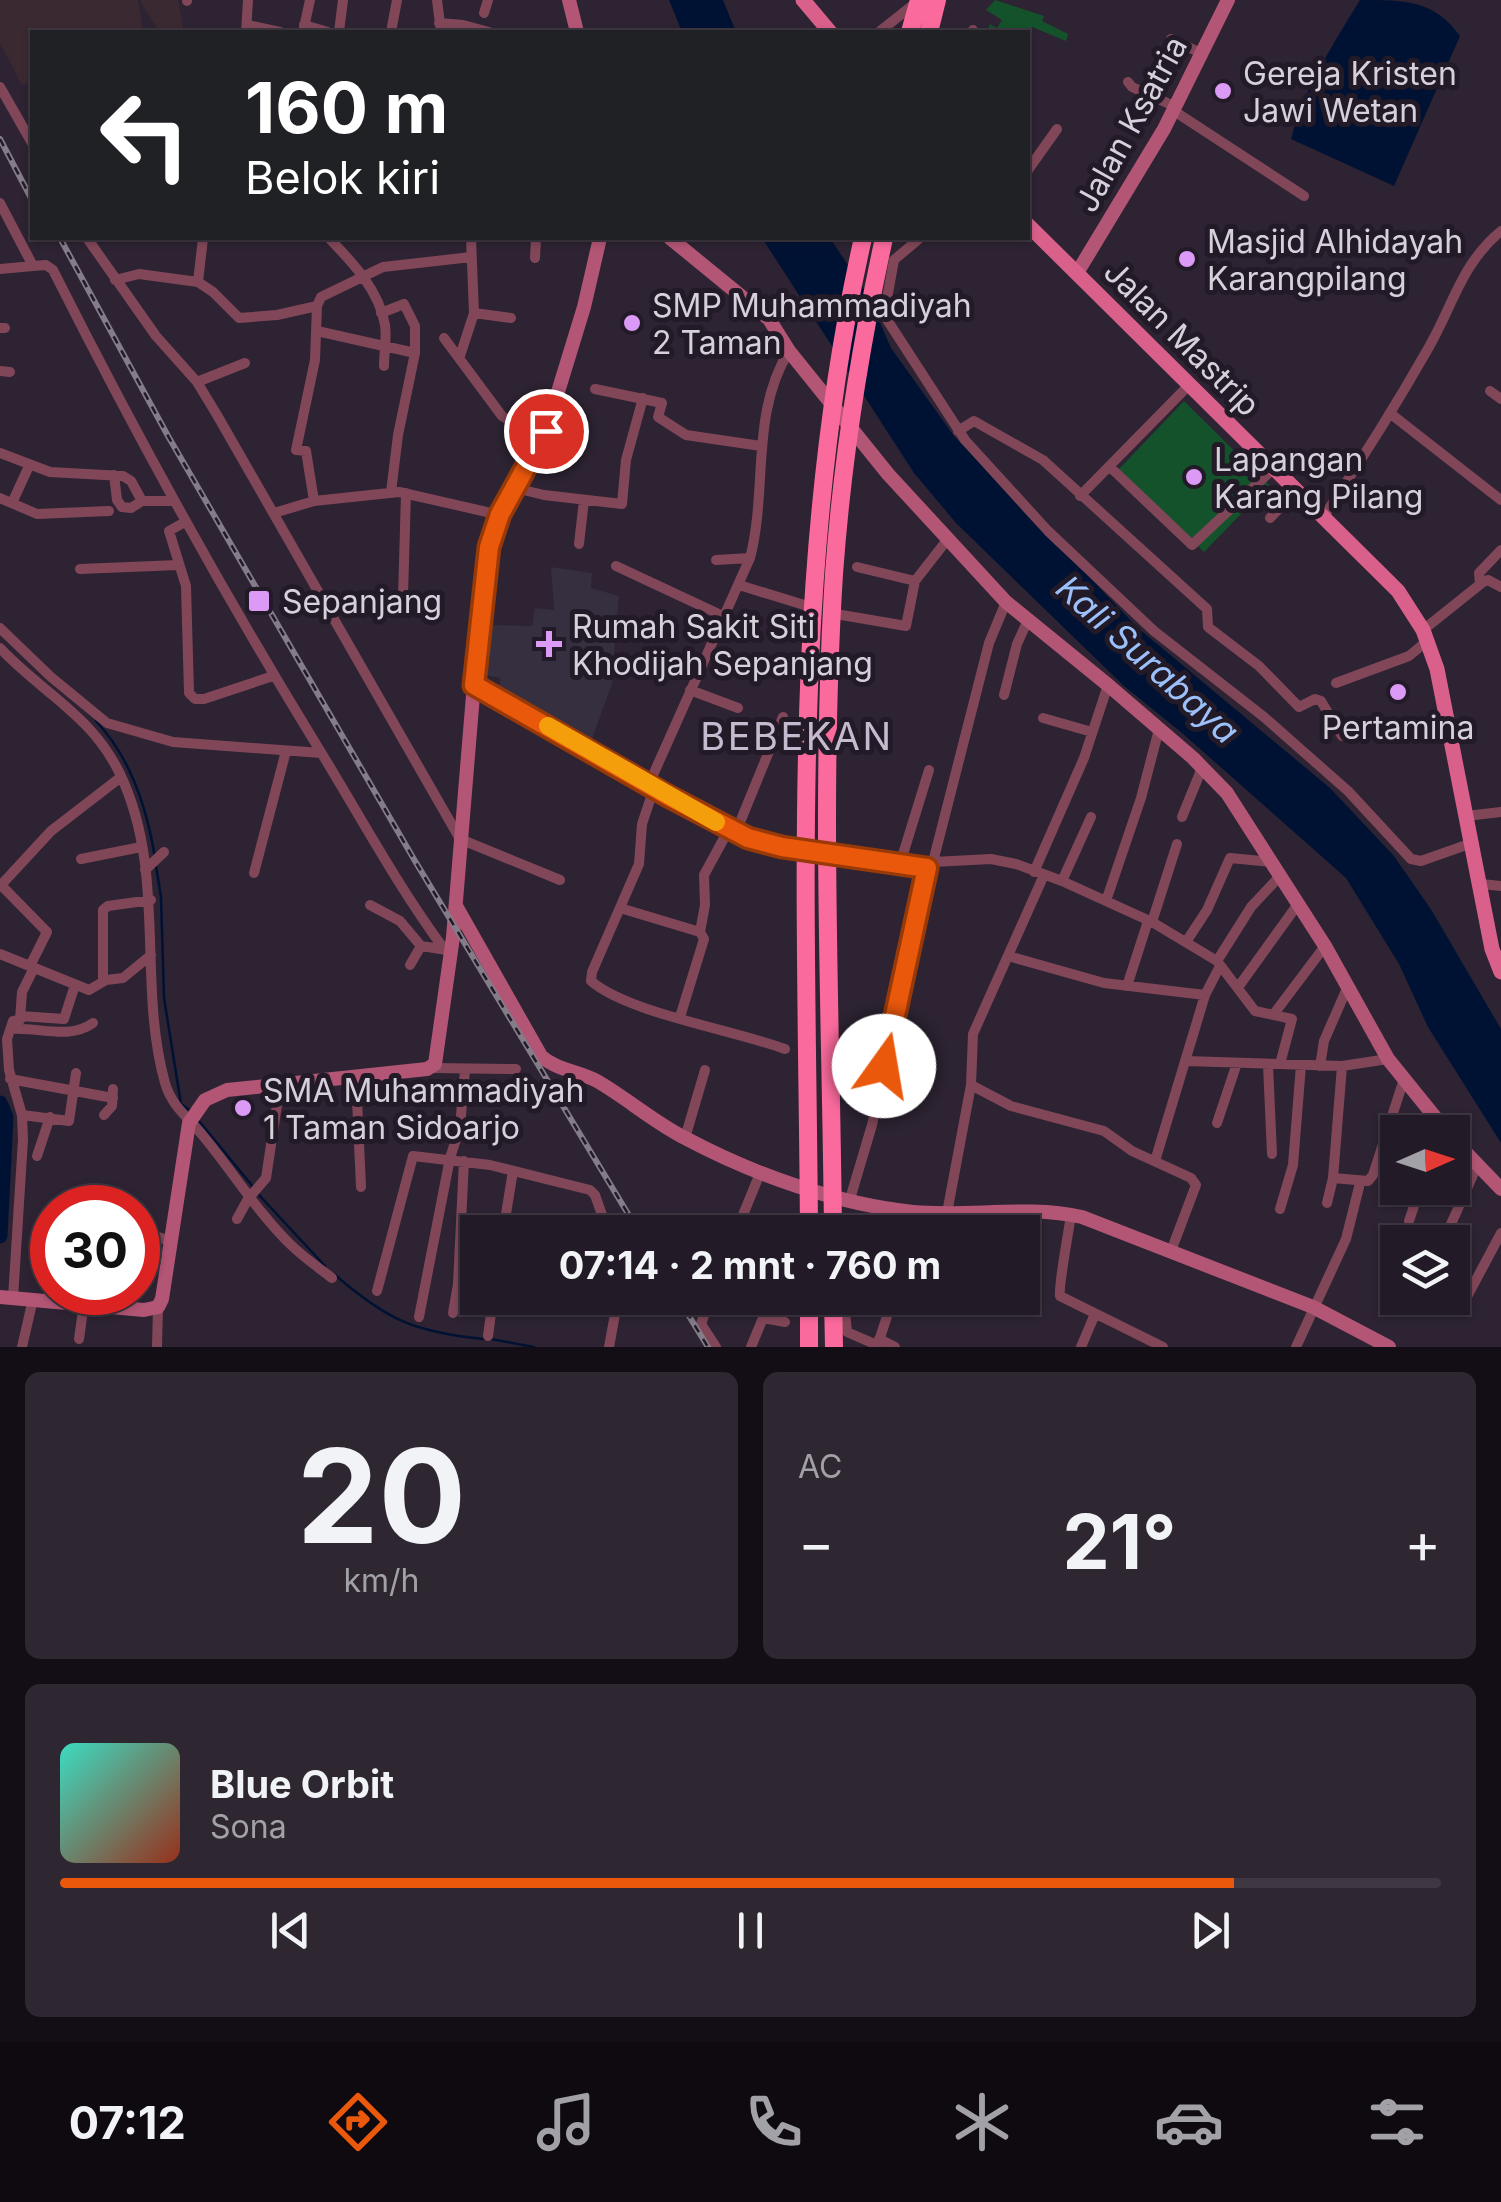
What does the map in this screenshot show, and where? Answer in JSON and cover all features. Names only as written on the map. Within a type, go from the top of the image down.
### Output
[{"type":"highway","points":[[911,30],[919,0]]},
{"type":"highway","points":[[930,30],[937,0]]},
{"type":"highway","points":[[809,1215],[807,737],[814,591],[831,413],[862,240]]},
{"type":"highway","points":[[833,1215],[827,736],[834,572],[851,420],[884,240]]},
{"type":"highway","points":[[809,1315],[809,1347]]},
{"type":"highway","points":[[833,1315],[834,1347]]},
{"type":"main road","points":[[569,0],[576,30]]},
{"type":"main road","points":[[803,0],[828,30]]},
{"type":"main road","name":"Jalan Ksatria","points":[[1077,273],[1175,109],[1228,0]]},
{"type":"main road","name":"Jalan Mastrip","points":[[1030,227],[1398,591],[1425,636],[1436,669],[1492,949],[1501,972]]},
{"type":"main road","points":[[160,1296],[193,1115],[205,1100],[219,1093],[432,1068],[456,903],[489,547],[500,514],[541,440],[584,307],[600,240]]},
{"type":"main road","points":[[672,240],[770,319],[789,350],[888,474],[1006,602],[1159,729],[1235,804],[1325,946],[1388,1058],[1432,1115]]},
{"type":"main road","points":[[456,903],[541,1056],[555,1066],[597,1081],[685,1138],[762,1171],[850,1199],[918,1212],[1071,1215],[1313,1307],[1389,1347]]},
{"type":"main road","points":[[1470,1159],[1501,1188]]},
{"type":"street","points":[[246,29],[248,0]]},
{"type":"street","points":[[304,29],[310,0]]},
{"type":"street","points":[[339,30],[343,0]]},
{"type":"street","points":[[391,30],[398,0]]},
{"type":"street","points":[[437,0],[440,28],[463,25],[482,30]]},
{"type":"street","points":[[484,13],[488,0]]},
{"type":"street","points":[[882,30],[919,0]]},
{"type":"street","points":[[1171,40],[1203,54]]},
{"type":"street","points":[[1128,82],[1304,196]]},
{"type":"street","points":[[0,87],[30,140]]},
{"type":"street","points":[[1030,167],[1056,129]]},
{"type":"street","points":[[0,203],[33,266]]},
{"type":"street","points":[[1324,516],[1438,333],[1472,259],[1501,231]]},
{"type":"street","points":[[89,240],[156,336],[197,382],[460,839],[560,880]]},
{"type":"street","points":[[198,282],[203,240]]},
{"type":"street","points":[[332,240],[364,275],[382,313],[386,327],[384,366]]},
{"type":"street","points":[[460,356],[474,313],[471,240]]},
{"type":"street","points":[[536,240],[536,258]]},
{"type":"street","points":[[918,240],[894,260],[884,314],[958,431],[1048,531],[1154,631],[1348,791],[1411,859],[1421,862],[1472,843]]},
{"type":"street","points":[[314,501],[306,451],[296,450],[316,360],[317,306],[321,297],[386,267],[471,257]]},
{"type":"street","points":[[0,269],[46,265],[53,270],[173,501],[274,676],[394,880],[447,950]]},
{"type":"street","points":[[115,280],[138,274],[198,282],[239,318],[317,306]]},
{"type":"street","points":[[382,313],[404,304],[414,326],[415,353],[391,492]]},
{"type":"street","points":[[474,313],[510,318]]},
{"type":"street","points":[[317,331],[415,353]]},
{"type":"street","points":[[444,338],[502,416],[541,440]]},
{"type":"street","points":[[785,1049],[746,1034],[621,1000],[591,982],[639,864],[642,824],[652,786],[750,558],[756,533],[761,446],[771,391],[789,350]]},
{"type":"street","points":[[197,382],[244,363]]},
{"type":"street","points":[[1080,496],[1188,386]]},
{"type":"street","points":[[596,389],[662,403],[658,416],[686,435],[761,446]]},
{"type":"street","points":[[1490,391],[1501,398]]},
{"type":"street","points":[[515,488],[622,504],[626,460],[644,398]]},
{"type":"street","points":[[1391,414],[1501,500]]},
{"type":"street","points":[[958,431],[974,421],[1042,460],[1207,609],[1208,626],[1259,666],[1298,707],[1321,701],[1342,736]]},
{"type":"street","points":[[0,453],[50,472],[127,477],[142,501]]},
{"type":"street","points":[[12,504],[30,466]]},
{"type":"street","points":[[1110,467],[1192,544],[1275,467]]},
{"type":"street","points":[[114,474],[117,500],[122,508],[142,501],[173,501]]},
{"type":"street","points":[[1270,518],[1297,490]]},
{"type":"street","points":[[274,513],[314,501],[391,492],[500,514]]},
{"type":"street","points":[[404,597],[406,493]]},
{"type":"street","points":[[0,498],[37,514],[108,512]]},
{"type":"street","points":[[579,544],[584,500]]},
{"type":"street","points":[[185,522],[169,531],[186,586],[189,693],[192,698],[204,699],[274,676]]},
{"type":"street","points":[[739,584],[834,614],[902,628],[907,625],[915,581],[947,540]]},
{"type":"street","points":[[1478,586],[1479,573],[1501,550]]},
{"type":"street","points":[[716,560],[750,558]]},
{"type":"street","points":[[80,570],[178,565]]},
{"type":"street","points":[[616,566],[722,616]]},
{"type":"street","points":[[857,567],[915,581]]},
{"type":"street","points":[[1336,683],[1409,656],[1478,586],[1488,580],[1501,587]]},
{"type":"street","points":[[850,1199],[872,1125],[930,865],[989,643],[1006,602]]},
{"type":"street","points":[[1004,696],[1017,644],[1028,620]]},
{"type":"street","points":[[2,634],[97,723],[122,777],[141,847],[154,863],[151,955],[164,1081],[175,1107],[193,1115],[255,1191],[292,1246],[332,1278]]},
{"type":"street","points":[[0,648],[72,700]]},
{"type":"street","points":[[474,685],[732,831],[782,847],[900,864],[990,859],[1016,864],[1062,880],[1186,942],[1219,963],[1255,1011],[1292,1019],[1274,1064],[1272,1154]]},
{"type":"street","points":[[947,1213],[971,1085],[971,1042],[1084,758],[1108,685]]},
{"type":"street","points":[[690,690],[738,708]]},
{"type":"street","points":[[680,1017],[704,939],[700,932],[706,906],[704,876],[732,831],[784,717]]},
{"type":"street","points":[[1043,718],[1092,732]]},
{"type":"street","points":[[97,723],[173,742],[322,753]]},
{"type":"street","points":[[1106,901],[1142,798],[1159,729]]},
{"type":"street","points":[[254,873],[286,751]]},
{"type":"street","points":[[1182,817],[1202,768]]},
{"type":"street","points":[[900,864],[929,770]]},
{"type":"street","points":[[22,1347],[16,1224],[22,1115],[10,1079],[6,1036],[13,1021],[19,1021],[22,992],[47,932],[0,884],[51,831],[122,777]]},
{"type":"street","points":[[1466,816],[1501,812]]},
{"type":"street","points":[[1062,880],[1091,817]]},
{"type":"street","points":[[1127,986],[1177,844]]},
{"type":"street","points":[[81,859],[141,847]]},
{"type":"street","points":[[1186,942],[1207,910],[1230,858],[1272,862]]},
{"type":"street","points":[[1155,1161],[1205,995],[1219,963],[1251,907],[1280,876]]},
{"type":"street","points":[[1480,884],[1501,886]]},
{"type":"street","points":[[100,982],[103,910],[151,900]]},
{"type":"street","points":[[370,904],[393,916],[421,946],[447,950]]},
{"type":"street","points":[[1239,986],[1298,904]]},
{"type":"street","points":[[620,908],[700,932]]},
{"type":"street","points":[[410,965],[421,946]]},
{"type":"street","points":[[1273,1015],[1325,946]]},
{"type":"street","points":[[0,954],[75,985],[123,978],[151,955]]},
{"type":"street","points":[[1008,956],[1127,986],[1205,995]]},
{"type":"street","points":[[20,1016],[65,1018],[75,985]]},
{"type":"street","points":[[1320,1066],[1324,1041],[1348,986]]},
{"type":"street","points":[[6,1036],[85,1029],[94,1022]]},
{"type":"street","points":[[1186,1060],[1342,1066],[1388,1058]]},
{"type":"street","points":[[1217,1122],[1238,1063]]},
{"type":"street","points":[[1280,1210],[1293,1164],[1301,1065]]},
{"type":"street","points":[[1327,1203],[1333,1178],[1342,1066]]},
{"type":"street","points":[[432,1068],[516,1069]]},
{"type":"street","points":[[420,1317],[450,1158],[460,1127],[465,1070]]},
{"type":"street","points":[[685,1138],[705,1070]]},
{"type":"street","points":[[22,1115],[73,1124],[76,1073]]},
{"type":"street","points":[[10,1079],[28,1076],[74,1089],[113,1094],[104,1115]]},
{"type":"street","points":[[356,1078],[361,1187]]},
{"type":"street","points":[[1333,1178],[1360,1182],[1373,1175],[1404,1079]]},
{"type":"street","points":[[971,1085],[1012,1106],[1104,1131],[1132,1150],[1192,1178],[1196,1185],[1171,1251]]},
{"type":"street","points":[[237,1219],[266,1178],[280,1086]]},
{"type":"street","points":[[37,1156],[50,1118]]},
{"type":"street","points":[[23,1140],[44,1142]]},
{"type":"street","points":[[377,1292],[412,1158],[464,1160],[592,1192],[601,1215]]},
{"type":"street","points":[[453,1314],[464,1160]]},
{"type":"street","points":[[1451,1225],[1477,1166]]},
{"type":"street","points":[[506,1215],[513,1170]]},
{"type":"street","points":[[743,1215],[762,1171]]},
{"type":"street","points":[[1296,1347],[1346,1239],[1360,1182]]},
{"type":"street","points":[[1409,1221],[1414,1205]]},
{"type":"street","points":[[1071,1215],[1059,1294],[1163,1347]]},
{"type":"street","points":[[1470,1291],[1501,1233]]},
{"type":"street","points":[[160,1238],[170,1241]]},
{"type":"street","points":[[1081,1347],[1096,1314]]},
{"type":"street","points":[[79,1339],[82,1315]]},
{"type":"street","points":[[157,1347],[158,1315]]},
{"type":"street","points":[[488,1336],[491,1315]]},
{"type":"street","points":[[610,1347],[615,1315]]},
{"type":"street","points":[[705,1315],[702,1324],[716,1347]]},
{"type":"street","points":[[845,1315],[846,1332],[894,1347]]},
{"type":"street","points":[[878,1344],[887,1315]]},
{"type":"street","points":[[751,1347],[760,1320],[785,1322]]},
{"type":"shaded area","points":[[0,0],[138,0],[143,30],[30,30],[30,82],[22,85],[0,43]]},
{"type":"shaded area","points":[[140,0],[178,0],[184,30],[158,30]]},
{"type":"shaded area","name":"Rumah Sakit Siti Khodijah Sepanjang","points":[[551,567],[592,573],[591,588],[619,596],[613,666],[603,663],[602,676],[613,681],[589,747],[499,695],[500,678],[481,674],[486,625],[532,626],[535,608],[554,610]]},
{"type":"green space","points":[[995,0],[1044,16],[1042,21],[1068,34],[1066,41],[1032,27],[1030,31],[987,30],[990,24],[997,28],[1002,20],[986,10]]},
{"type":"green space","name":"Lapangan Karang Pilang","points":[[1184,401],[1269,485],[1204,552],[1119,469]]},
{"type":"water","points":[[669,0],[723,0],[735,30],[681,30]]},
{"type":"water","points":[[1360,0],[1418,4],[1440,15],[1460,36],[1394,186],[1291,139],[1311,85]]},
{"type":"water","name":"Kali Surabaya","points":[[763,240],[831,240],[869,297],[891,348],[954,436],[1138,628],[1330,788],[1394,856],[1432,911],[1501,1029],[1501,1143],[1428,1027],[1399,964],[1346,878],[1124,686],[956,523],[914,473]]},
{"type":"waterway","points":[[96,721],[119,751],[136,785],[155,858]]},
{"type":"waterway","points":[[156,866],[161,897],[164,998],[181,1104],[191,1111]]},
{"type":"waterway","points":[[0,1103],[6,1117],[0,1236]]},
{"type":"waterway","points":[[199,1121],[254,1188]]},
{"type":"waterway","points":[[259,1195],[325,1266]]},
{"type":"waterway","points":[[334,1274],[370,1303],[402,1321],[483,1339]]},
{"type":"waterway","points":[[491,1339],[534,1347]]},
{"type":"railway","points":[[0,139],[30,196]]},
{"type":"railway","points":[[61,240],[168,436],[415,861],[629,1215]]},
{"type":"railway","points":[[688,1315],[708,1347]]},
{"type":"slow traffic","points":[[548,726],[716,822]]},
{"type":"place","name":"Gereja Kristen Jawi Wetan","points":[[1223,91]]},
{"type":"place","name":"Masjid Alhidayah Karangpilang","points":[[1187,259]]},
{"type":"place","name":"SMP Muhammadiyah 2 Taman","points":[[632,323]]},
{"type":"place","name":"Lapangan Karang Pilang","points":[[1194,477]]},
{"type":"place","name":"Sepanjang","points":[[259,601]]},
{"type":"place","name":"Rumah Sakit Siti Khodijah Sepanjang","points":[[549,644]]},
{"type":"place","name":"Pertamina","points":[[1398,692]]},
{"type":"place","name":"SMA Muhammadiyah 1 Taman Sidoarjo","points":[[243,1108]]},
{"type":"district","name":"BEBEKAN","points":[[797,736]]},
{"type":"route","points":[[546,431],[494,525],[474,685],[748,838],[782,847],[927,868],[884,1066]]}]
